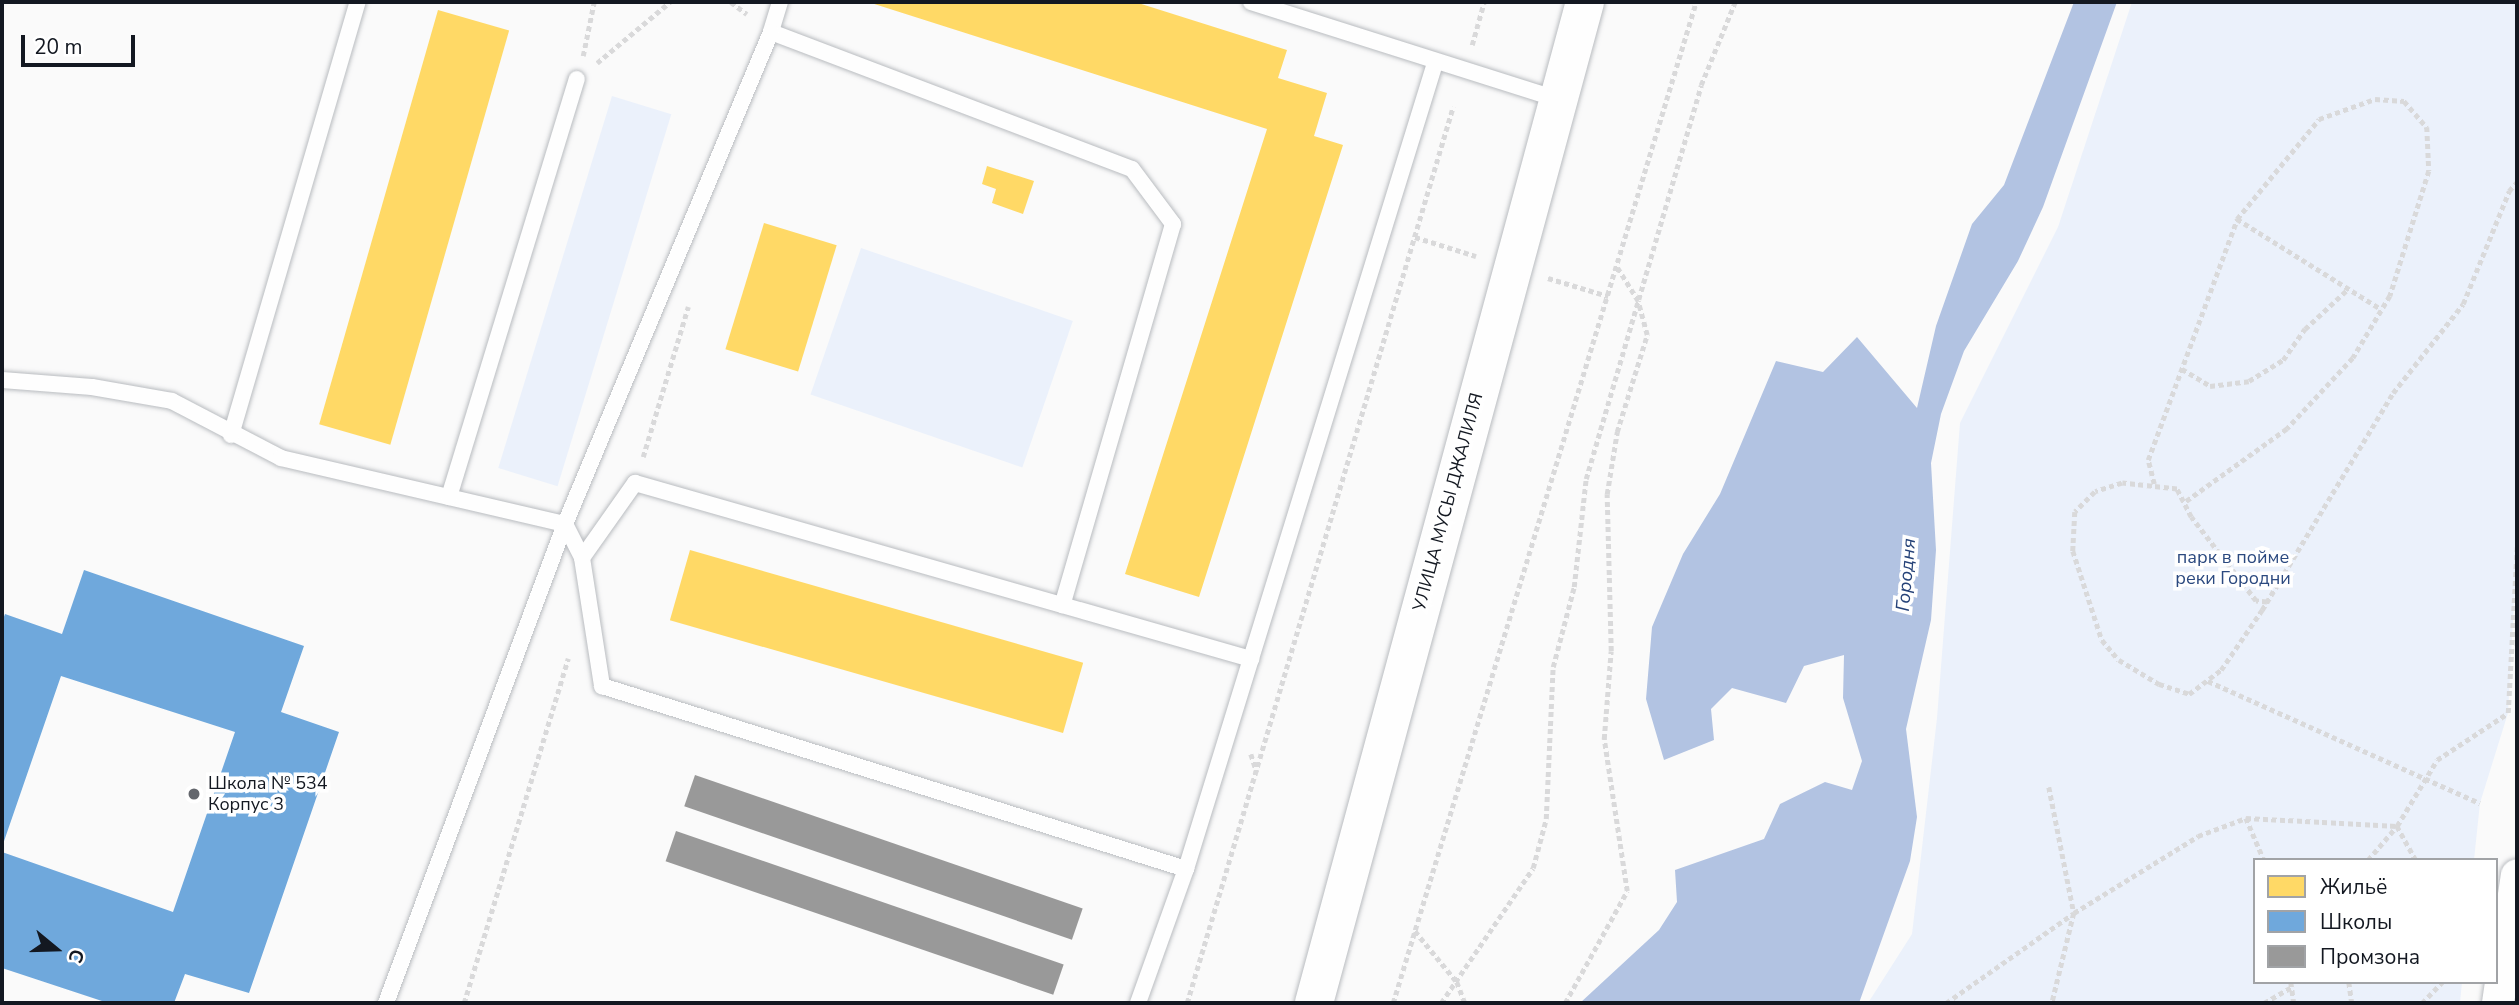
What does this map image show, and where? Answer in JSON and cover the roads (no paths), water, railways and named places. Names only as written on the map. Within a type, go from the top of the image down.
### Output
[{"type":"main road","name":"УЛИЦА МУСЫ ДЖАЛИЛЯ","points":[[1314,1003],[1556,99],[1585,2]]},
{"type":"street","points":[[2498,1003],[2517,875]]},
{"type":"lane","points":[[231,435],[358,2]]},
{"type":"lane","points":[[386,1003],[565,524],[771,32],[780,2]]},
{"type":"lane","points":[[1251,2],[1435,63],[1556,99]]},
{"type":"lane","points":[[771,32],[1132,169],[1173,223],[1062,605]]},
{"type":"lane","points":[[1138,1003],[1186,869],[1435,63]]},
{"type":"lane","points":[[449,497],[577,79]]},
{"type":"lane","points":[[2,380],[92,387],[172,401],[231,435],[281,458],[565,524]]},
{"type":"lane","points":[[582,558],[635,483],[1251,659]]},
{"type":"lane","points":[[565,524],[582,558],[602,686],[1186,869]]},
{"type":"water","name":"Городня","points":[[2074,2],[2117,2],[2043,207],[2018,261],[1964,351],[1941,414],[1931,463],[1936,550],[1931,620],[1906,729],[1917,817],[1910,861],[1859,1003],[1580,1003],[1659,930],[1677,902],[1675,870],[1764,839],[1780,804],[1825,782],[1852,790],[1862,761],[1843,698],[1844,655],[1804,666],[1786,703],[1732,688],[1711,709],[1714,740],[1664,760],[1646,699],[1652,627],[1683,554],[1720,494],[1776,361],[1823,372],[1857,337],[1917,408],[1936,326],[1972,224],[2004,185]]},
{"type":"place","name":"Школа № 534 Корпус 3","points":[[194,794]]},
{"type":"park label","name":"парк в пойме реки Городни","points":[[2233,568]]}]
